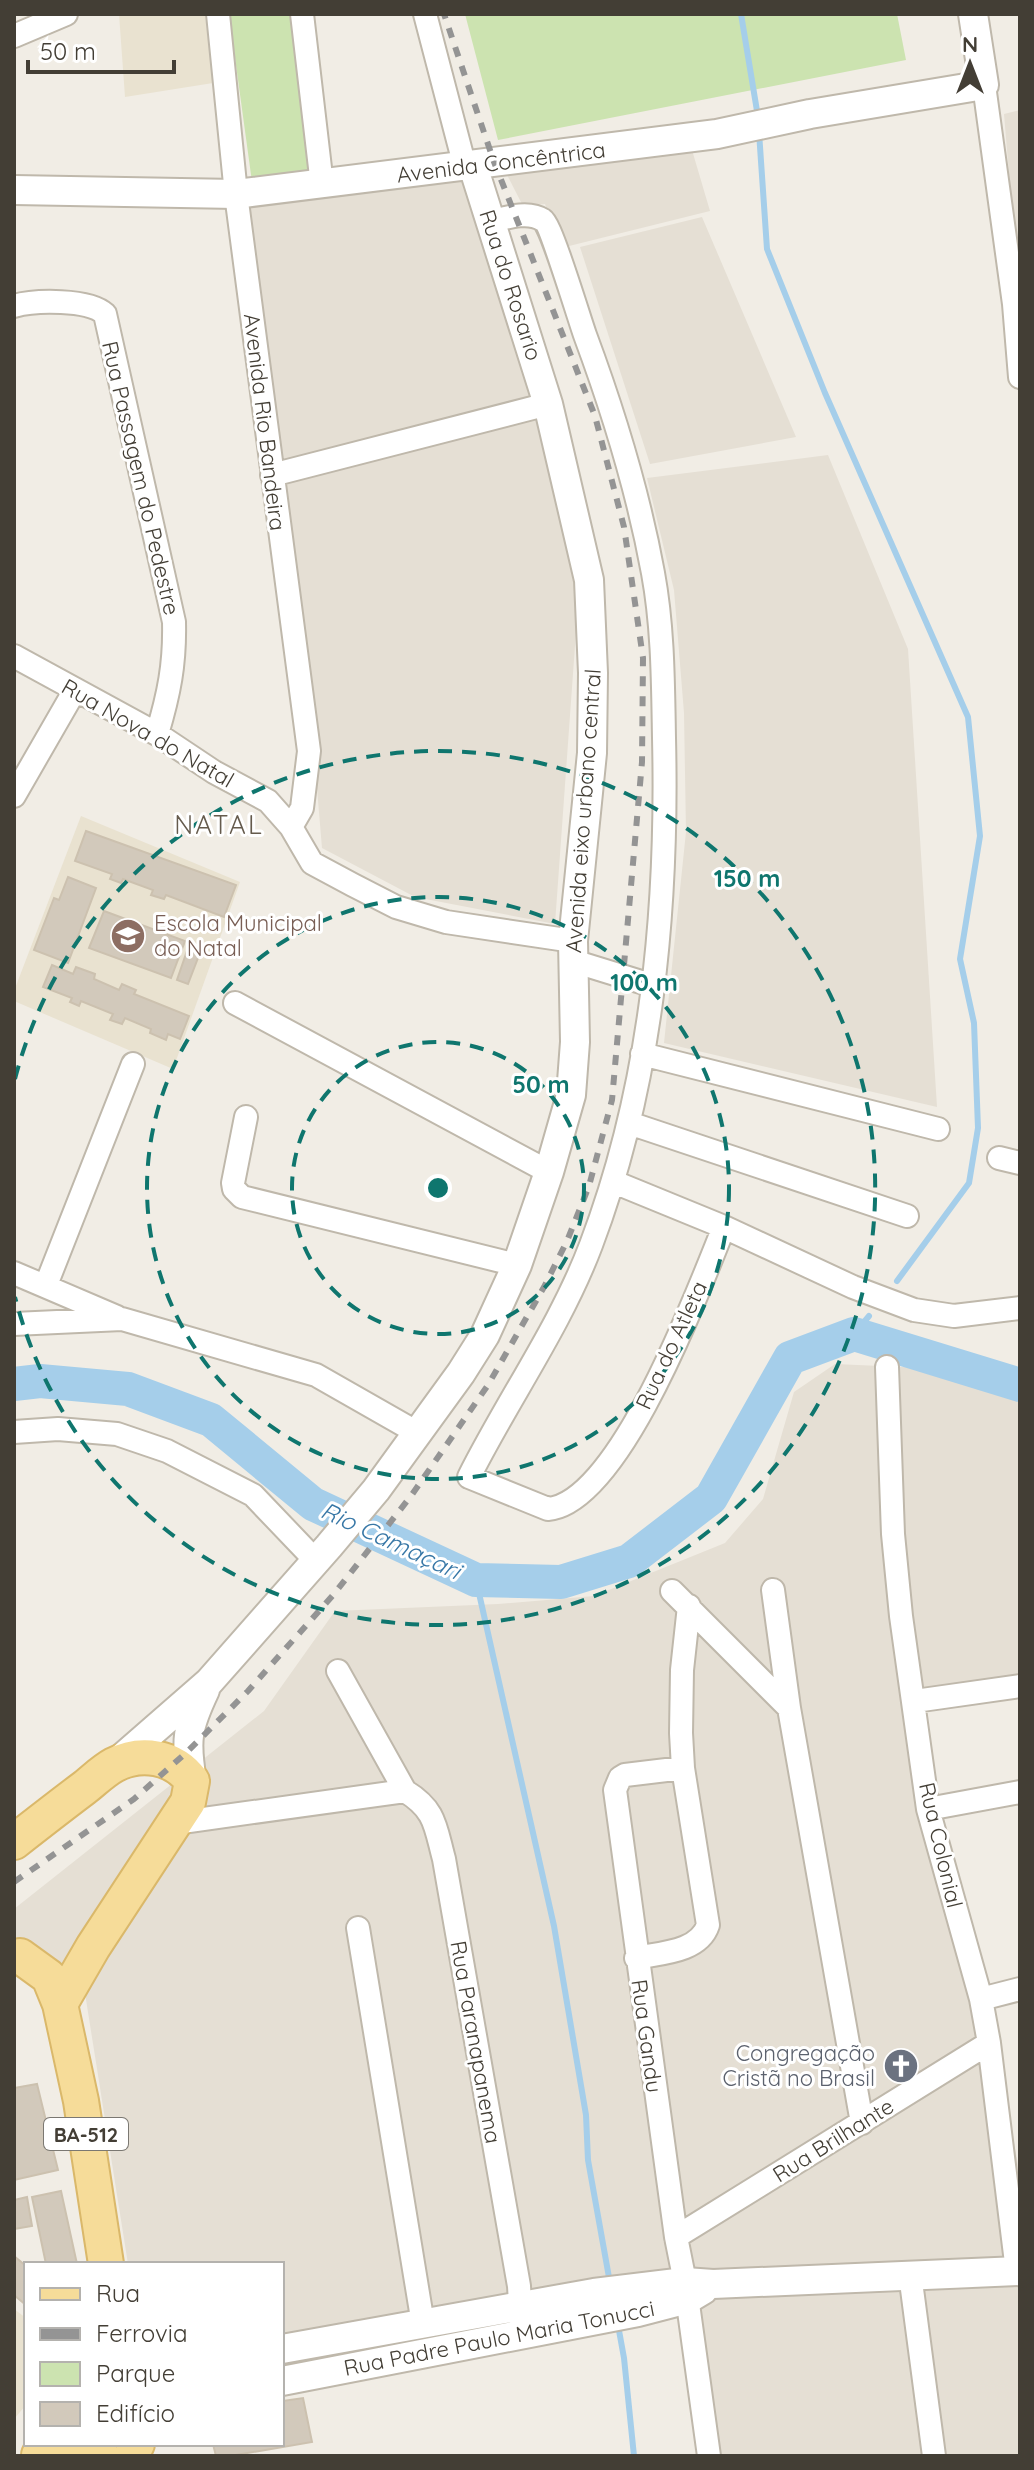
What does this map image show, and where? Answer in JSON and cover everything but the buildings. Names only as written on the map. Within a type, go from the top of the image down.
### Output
[{"type":"main road","points":[[14,1842],[114,1765],[140,1757],[157,1758],[184,1770],[192,1806],[93,1947],[60,2004]]},
{"type":"main road","points":[[17,1956],[54,1959],[93,1947]]},
{"type":"main road","points":[[17,1956],[49,1977],[60,2004]]},
{"type":"main road","name":"BA-512","points":[[60,2004],[79,2088],[106,2262]]},
{"type":"street","name":"Avenida Rio Bandeira","points":[[218,14],[236,194],[309,751],[302,808],[291,827]]},
{"type":"street","points":[[302,14],[322,185]]},
{"type":"street","points":[[425,14],[469,167]]},
{"type":"street","points":[[973,14],[1013,246],[1020,377]]},
{"type":"street","points":[[14,36],[58,16]]},
{"type":"street","name":"Avenida Concêntrica","points":[[14,190],[236,194],[322,185],[717,134],[810,114],[984,85]]},
{"type":"street","name":"Rua do Rosario","points":[[469,167],[521,313],[548,404]]},
{"type":"street","points":[[489,222],[531,216],[539,217],[549,225],[567,286],[624,446],[654,575],[663,646],[666,822],[654,986],[629,1123],[614,1182],[724,1227],[853,1287],[914,1310],[954,1316],[1020,1308]]},
{"type":"street","name":"Rua Passagem do Pedestre","points":[[14,306],[87,304],[105,314],[174,622],[171,690],[157,734]]},
{"type":"street","points":[[272,475],[548,404]]},
{"type":"street","name":"Avenida eixo urbano central","points":[[548,404],[589,580],[592,610],[592,753],[573,951],[573,1084],[549,1172]]},
{"type":"street","name":"Rua Nova do Natal","points":[[14,656],[157,734],[214,772],[268,801],[291,827],[312,863],[396,907],[446,922],[573,951],[654,986]]},
{"type":"street","points":[[16,787],[75,690]]},
{"type":"street","points":[[114,1765],[209,1682],[376,1490],[485,1335],[517,1265],[549,1172],[235,1003]]},
{"type":"street","points":[[642,1054],[938,1129]]},
{"type":"street","points":[[46,1285],[133,1064]]},
{"type":"street","points":[[246,1117],[233,1183],[234,1189],[242,1197],[517,1265]]},
{"type":"street","points":[[629,1123],[907,1216]]},
{"type":"street","name":"Rua do Atleta","points":[[614,1182],[568,1297],[469,1477],[548,1509],[560,1506],[584,1490],[611,1458],[653,1392],[724,1227]]},
{"type":"street","points":[[14,1273],[122,1319],[316,1375],[416,1432]]},
{"type":"street","points":[[14,1324],[122,1319]]},
{"type":"street","name":"Rua Colonial","points":[[887,1367],[893,1534],[901,1616],[928,1809],[981,1999],[1019,2271]]},
{"type":"street","points":[[14,1432],[58,1429],[117,1434],[167,1451],[253,1495],[323,1554]]},
{"type":"street","points":[[773,1590],[789,1708],[862,2123]]},
{"type":"street","points":[[636,1958],[686,1947],[705,1934],[708,1925],[683,1768],[680,1599],[789,1708]]},
{"type":"street","name":"Rua Paranapanema","points":[[338,1671],[405,1791],[424,1803],[436,1828],[522,2305],[521,2335]]},
{"type":"street","points":[[209,1682],[187,1736],[192,1806],[405,1791]]},
{"type":"street","points":[[915,1701],[1020,1686]]},
{"type":"street","name":"Rua Gandu","points":[[683,1768],[625,1775],[620,1778],[615,1790],[676,2237],[695,2288],[709,2456]]},
{"type":"street","points":[[928,1809],[1020,1792]]},
{"type":"street","points":[[358,1928],[423,2324]]},
{"type":"street","points":[[981,1999],[1020,1989]]},
{"type":"street","name":"Rua Brilhante","points":[[676,2237],[989,2043]]},
{"type":"street","name":"Rua Padre Paulo Maria Tonucci","points":[[284,2349],[522,2305],[597,2306],[695,2288],[910,2274],[1019,2271]]},
{"type":"street","points":[[910,2274],[934,2456]]},
{"type":"street","name":"Rua Padre Paulo Maria Tonucci","points":[[284,2381],[521,2335],[597,2306]]},
{"type":"shaded area","points":[[119,14],[205,14],[213,83],[125,97]]},
{"type":"shaded area","points":[[1020,110],[1020,306],[1004,114]]},
{"type":"shaded area","points":[[692,150],[710,211],[561,248],[545,204],[523,206],[503,167]]},
{"type":"shaded area","points":[[469,173],[538,398],[279,462],[245,202]]},
{"type":"shaded area","points":[[702,217],[796,437],[650,464],[580,247]]},
{"type":"shaded area","points":[[537,414],[578,604],[555,924],[415,897],[322,848],[308,681],[280,481]]},
{"type":"shaded area","points":[[828,455],[908,649],[937,1107],[664,1043],[686,832],[684,713],[674,590],[647,478]]},
{"type":"shaded area","name":"Escola Municipal do Natal","points":[[81,816],[240,882],[173,1069],[14,1001],[14,991]]},
{"type":"shaded area","points":[[835,1364],[947,1369],[1020,1390],[1020,1692],[906,1709],[991,2020],[1020,2175],[1020,2456],[700,2456],[672,2272],[284,2342],[284,2262],[128,2262],[84,1987],[14,1944],[14,1909],[264,1711],[335,1611],[498,1604],[594,1596],[725,1543],[763,1499],[794,1392]]},
{"type":"shaded area","points":[[14,2309],[24,2316],[24,2407],[14,2419]]},
{"type":"green space","points":[[229,14],[294,14],[312,176],[252,182]]},
{"type":"green space","points":[[465,14],[897,14],[906,60],[498,140]]},
{"type":"waterway","points":[[741,14],[758,117]]},
{"type":"waterway","points":[[759,132],[767,249],[825,393],[968,717],[980,836],[960,959],[974,1023],[978,1128],[969,1183],[897,1281]]},
{"type":"waterway","points":[[854,1334],[869,1316]]},
{"type":"waterway","name":"Rio Camaçari","points":[[14,1384],[40,1381],[128,1389],[211,1420],[313,1504],[476,1580],[561,1582],[629,1561],[711,1498],[790,1358],[854,1334],[1020,1385]]},
{"type":"waterway","points":[[476,1580],[554,1926],[586,2115],[588,2160],[610,2283]]},
{"type":"waterway","points":[[618,2325],[634,2456]]},
{"type":"railway","points":[[14,1882],[134,1799],[187,1752],[248,1691],[334,1594],[411,1496],[488,1385],[544,1287],[589,1186],[612,1100],[642,762],[643,658],[624,527],[595,416],[494,162],[444,14]]},
{"type":"place","name":"Escola Municipal do Natal","points":[[128,936]]},
{"type":"place","name":"Congregação Cristã no Brasil","points":[[901,2066]]},
{"type":"district","name":"NATAL","points":[[219,824]]}]
